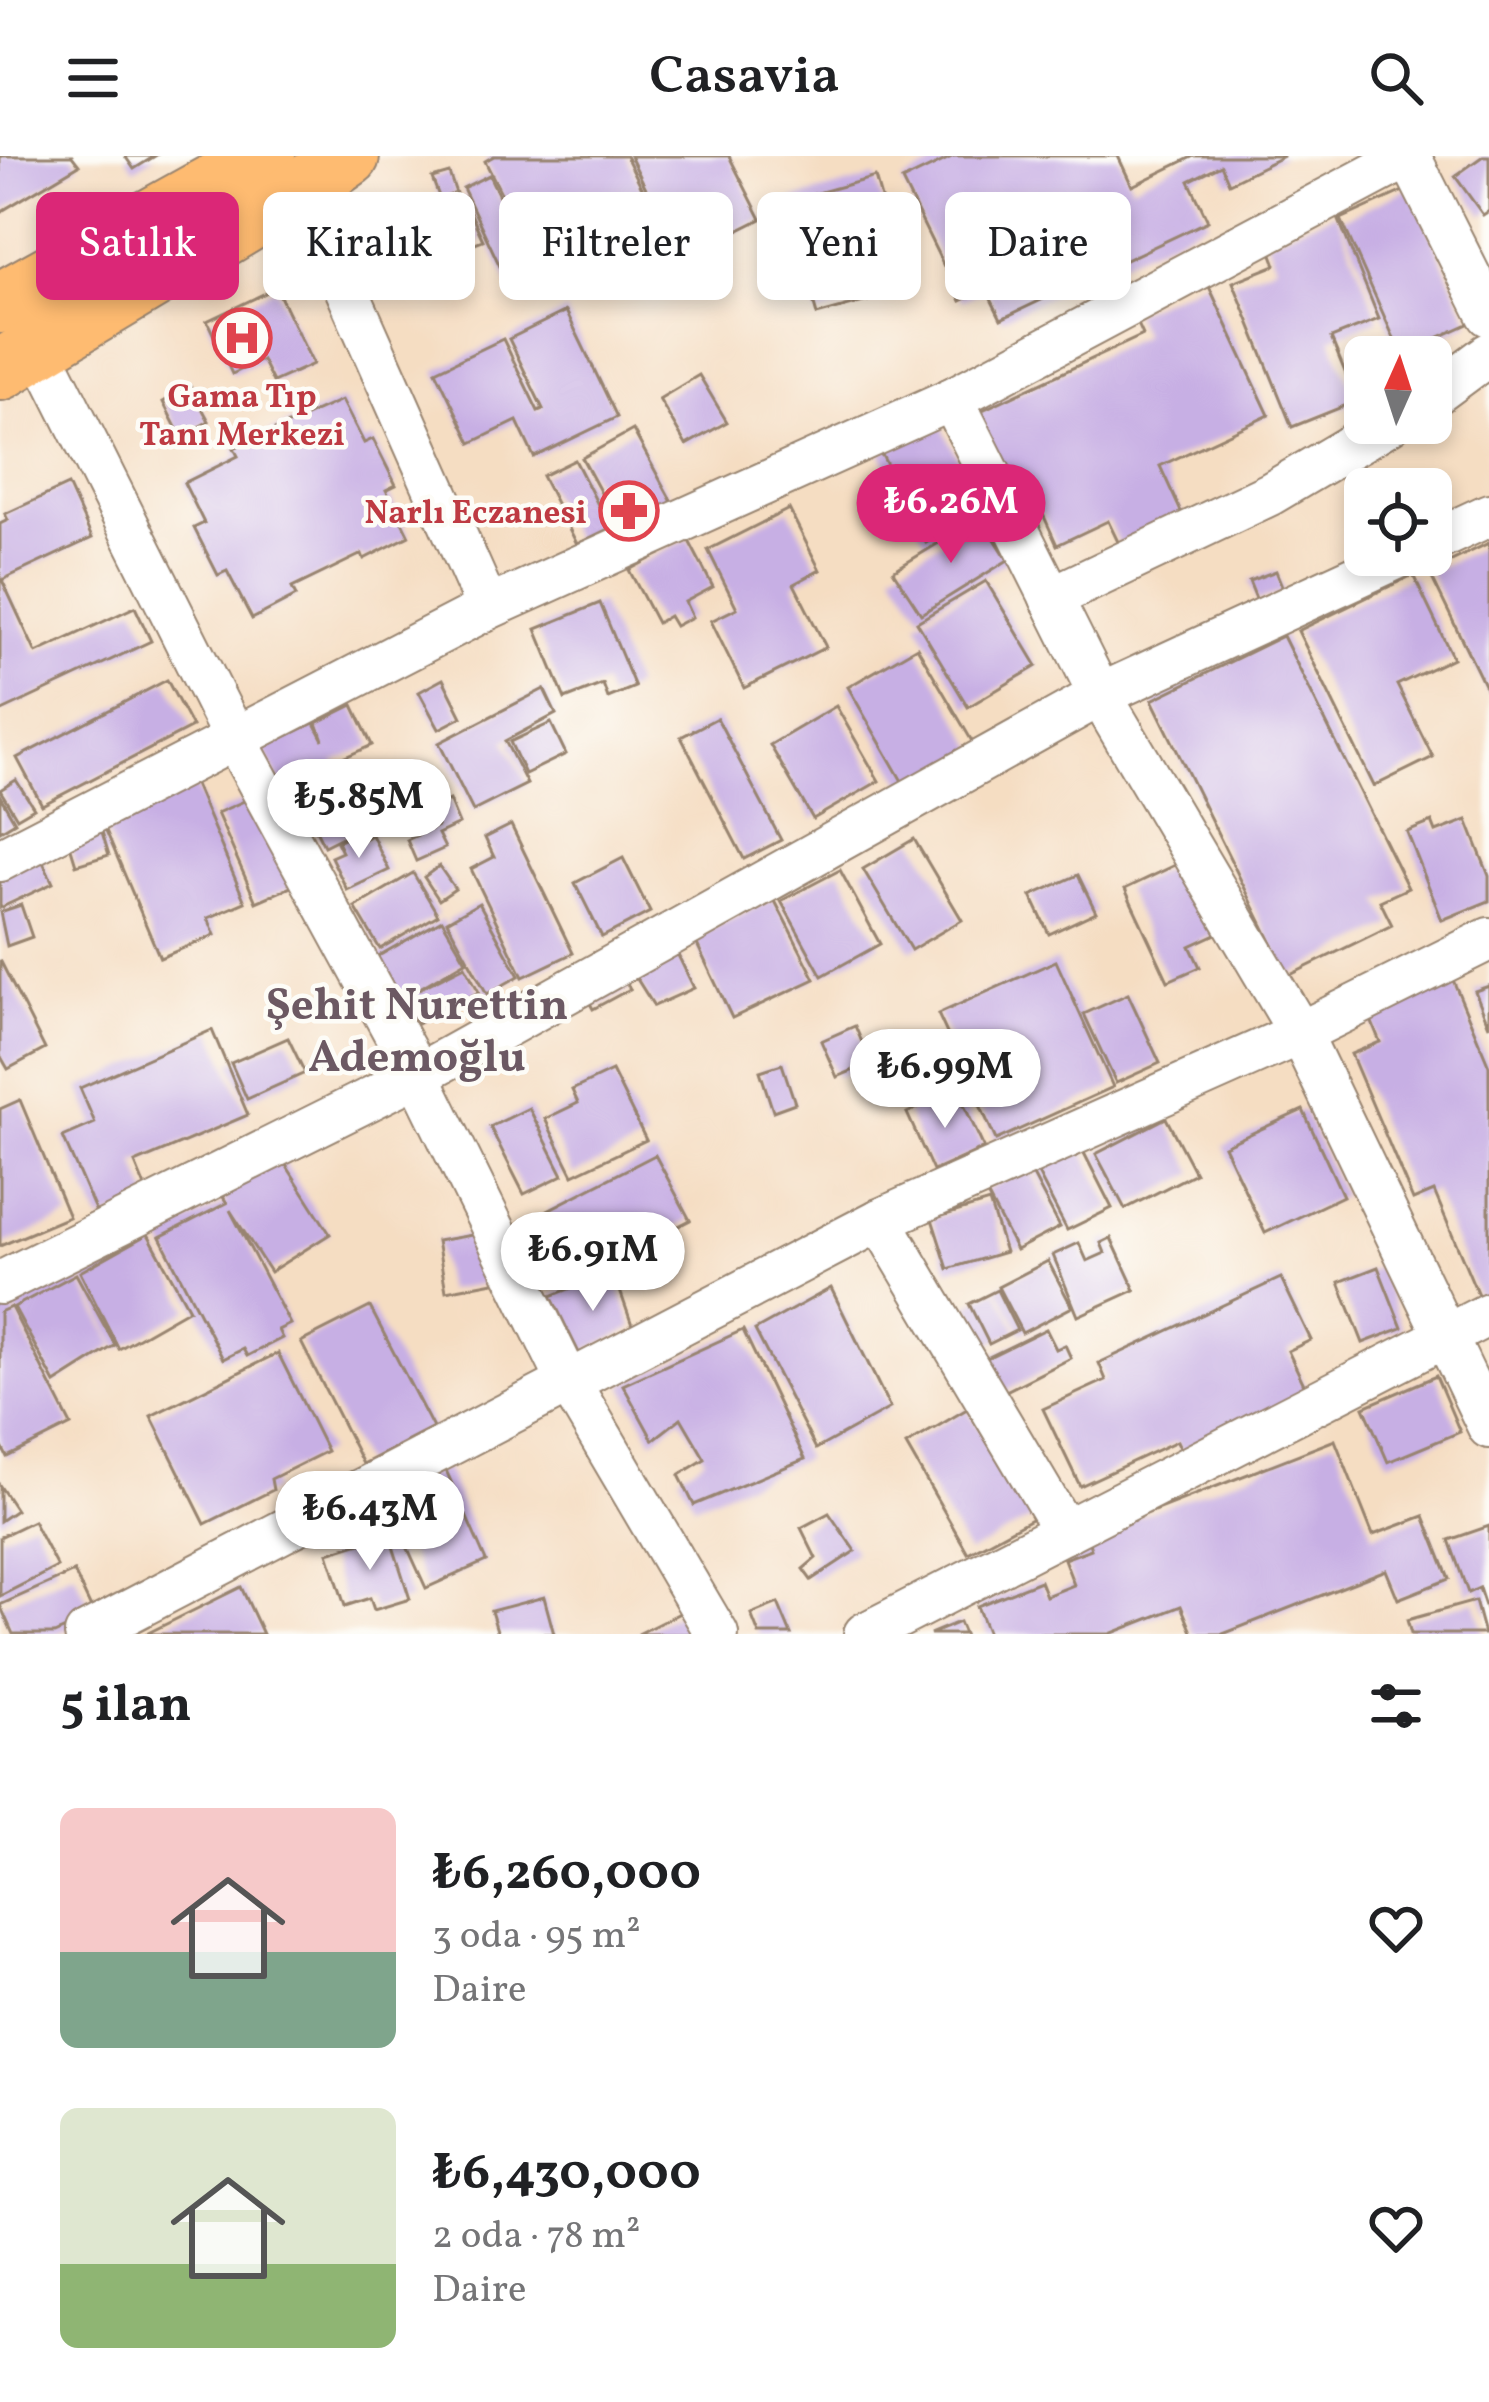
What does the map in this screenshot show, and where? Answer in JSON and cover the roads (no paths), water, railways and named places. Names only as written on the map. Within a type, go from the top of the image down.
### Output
[{"type":"highway","points":[[0,303],[287,163]]},
{"type":"highway","points":[[20,359],[287,163]]},
{"type":"street","points":[[0,860],[488,608],[952,398],[1408,156],[1489,316]]},
{"type":"street","points":[[287,163],[488,608]]},
{"type":"street","points":[[1452,381],[1489,354]]},
{"type":"street","points":[[20,359],[418,1075],[568,1381],[718,1634]]},
{"type":"street","points":[[952,398],[1100,695],[1300,1033],[1489,1427]]},
{"type":"street","points":[[1052,598],[1270,494],[1355,444]]},
{"type":"street","points":[[1452,532],[1489,515]]},
{"type":"street","points":[[0,1283],[418,1075],[1100,695],[1358,576]]},
{"type":"street","points":[[86,1634],[880,1220],[1300,1033],[1489,939]]},
{"type":"street","points":[[880,1220],[1065,1532]]},
{"type":"street","points":[[865,1634],[1489,1314]]},
{"type":"place","name":"Gama Tıp Tanı Merkezi","points":[[242,338]]},
{"type":"place","name":"Narlı Eczanesi","points":[[629,511]]},
{"type":"district","name":"Şehit Nurettin Ademoğlu","points":[[417,1029]]}]
